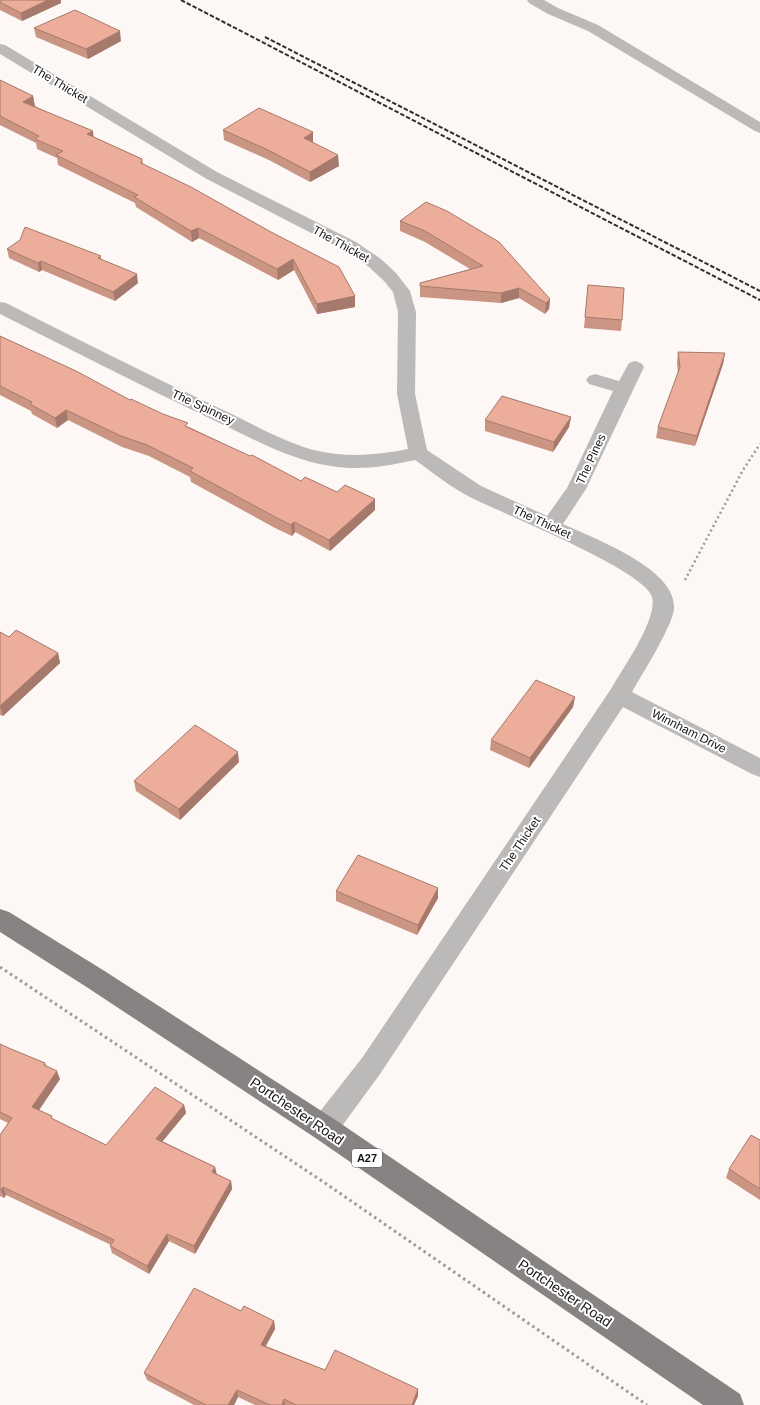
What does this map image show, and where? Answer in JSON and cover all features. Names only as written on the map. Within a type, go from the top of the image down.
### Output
[{"type":"main road","name":"Portchester Road","points":[[0,919],[94,978],[324,1128],[729,1405]]},
{"type":"street","points":[[534,0],[553,11],[593,28],[760,128]]},
{"type":"street","name":"The Thicket","points":[[0,48],[211,175],[350,246],[380,268],[401,291],[406,312],[406,394],[418,453],[474,491],[551,526],[628,564],[647,576],[662,593],[664,608],[658,626],[619,695],[371,1066],[324,1128]]},
{"type":"street","name":"The Spinney","points":[[0,307],[182,398],[298,451],[329,460],[358,463],[383,461],[418,453]]},
{"type":"street","name":"The Pines","points":[[551,526],[576,489],[635,367]]},
{"type":"street","points":[[595,380],[624,388]]},
{"type":"street","name":"Winnham Drive","points":[[619,695],[760,768]]},
{"type":"path","points":[[662,593],[685,580],[743,470],[760,444]]},
{"type":"path","points":[[0,967],[399,1232],[647,1405]]},
{"type":"building","points":[[0,0],[48,0],[21,13],[0,2]]},
{"type":"building","points":[[75,10],[120,31],[86,49],[34,28]]},
{"type":"building","points":[[0,80],[33,96],[23,102],[93,131],[87,134],[142,159],[141,163],[191,187],[271,232],[339,267],[355,296],[317,304],[293,259],[277,269],[198,228],[191,231],[134,197],[138,195],[56,155],[63,151],[35,139],[39,136],[0,116]]},
{"type":"building","points":[[259,108],[313,132],[304,138],[338,155],[310,172],[268,150],[223,130]]},
{"type":"building","points":[[426,202],[447,211],[499,242],[550,299],[546,303],[519,288],[501,293],[420,286],[420,283],[483,266],[425,231],[400,221]]},
{"type":"building","points":[[25,227],[101,256],[98,258],[137,274],[113,292],[41,261],[38,263],[7,249],[20,240]]},
{"type":"building","points":[[588,285],[624,288],[622,320],[585,317]]},
{"type":"building","points":[[0,336],[76,371],[130,400],[131,399],[163,414],[188,423],[185,426],[250,456],[252,455],[301,481],[305,477],[337,492],[345,485],[375,499],[329,540],[294,522],[291,525],[190,471],[193,468],[147,445],[121,436],[66,410],[55,418],[30,404],[32,402],[0,386]]},
{"type":"building","points":[[678,352],[725,353],[697,436],[658,427],[680,367]]},
{"type":"building","points":[[502,396],[571,417],[554,442],[485,420]]},
{"type":"building","points":[[16,630],[58,653],[0,706],[0,632],[9,637]]},
{"type":"building","points":[[536,680],[575,697],[530,758],[491,740]]},
{"type":"building","points":[[195,725],[238,752],[179,809],[134,781]]},
{"type":"building","points":[[358,855],[438,888],[418,925],[336,891]]},
{"type":"building","points":[[0,1044],[45,1063],[44,1065],[57,1071],[32,1107],[106,1145],[155,1087],[184,1105],[156,1139],[215,1167],[212,1172],[231,1181],[194,1246],[167,1234],[147,1266],[110,1246],[114,1240],[3,1187],[0,1190],[0,1135],[12,1118],[0,1112]]},
{"type":"building","points":[[751,1135],[760,1140],[760,1189],[729,1169]]},
{"type":"building","points":[[194,1288],[241,1311],[244,1306],[274,1321],[261,1345],[325,1370],[335,1350],[418,1389],[412,1405],[296,1405],[284,1399],[282,1405],[270,1405],[237,1390],[228,1405],[206,1405],[144,1373]]},
{"type":"railway","points":[[181,0],[760,300]]},
{"type":"railway","points":[[265,37],[760,291]]}]
